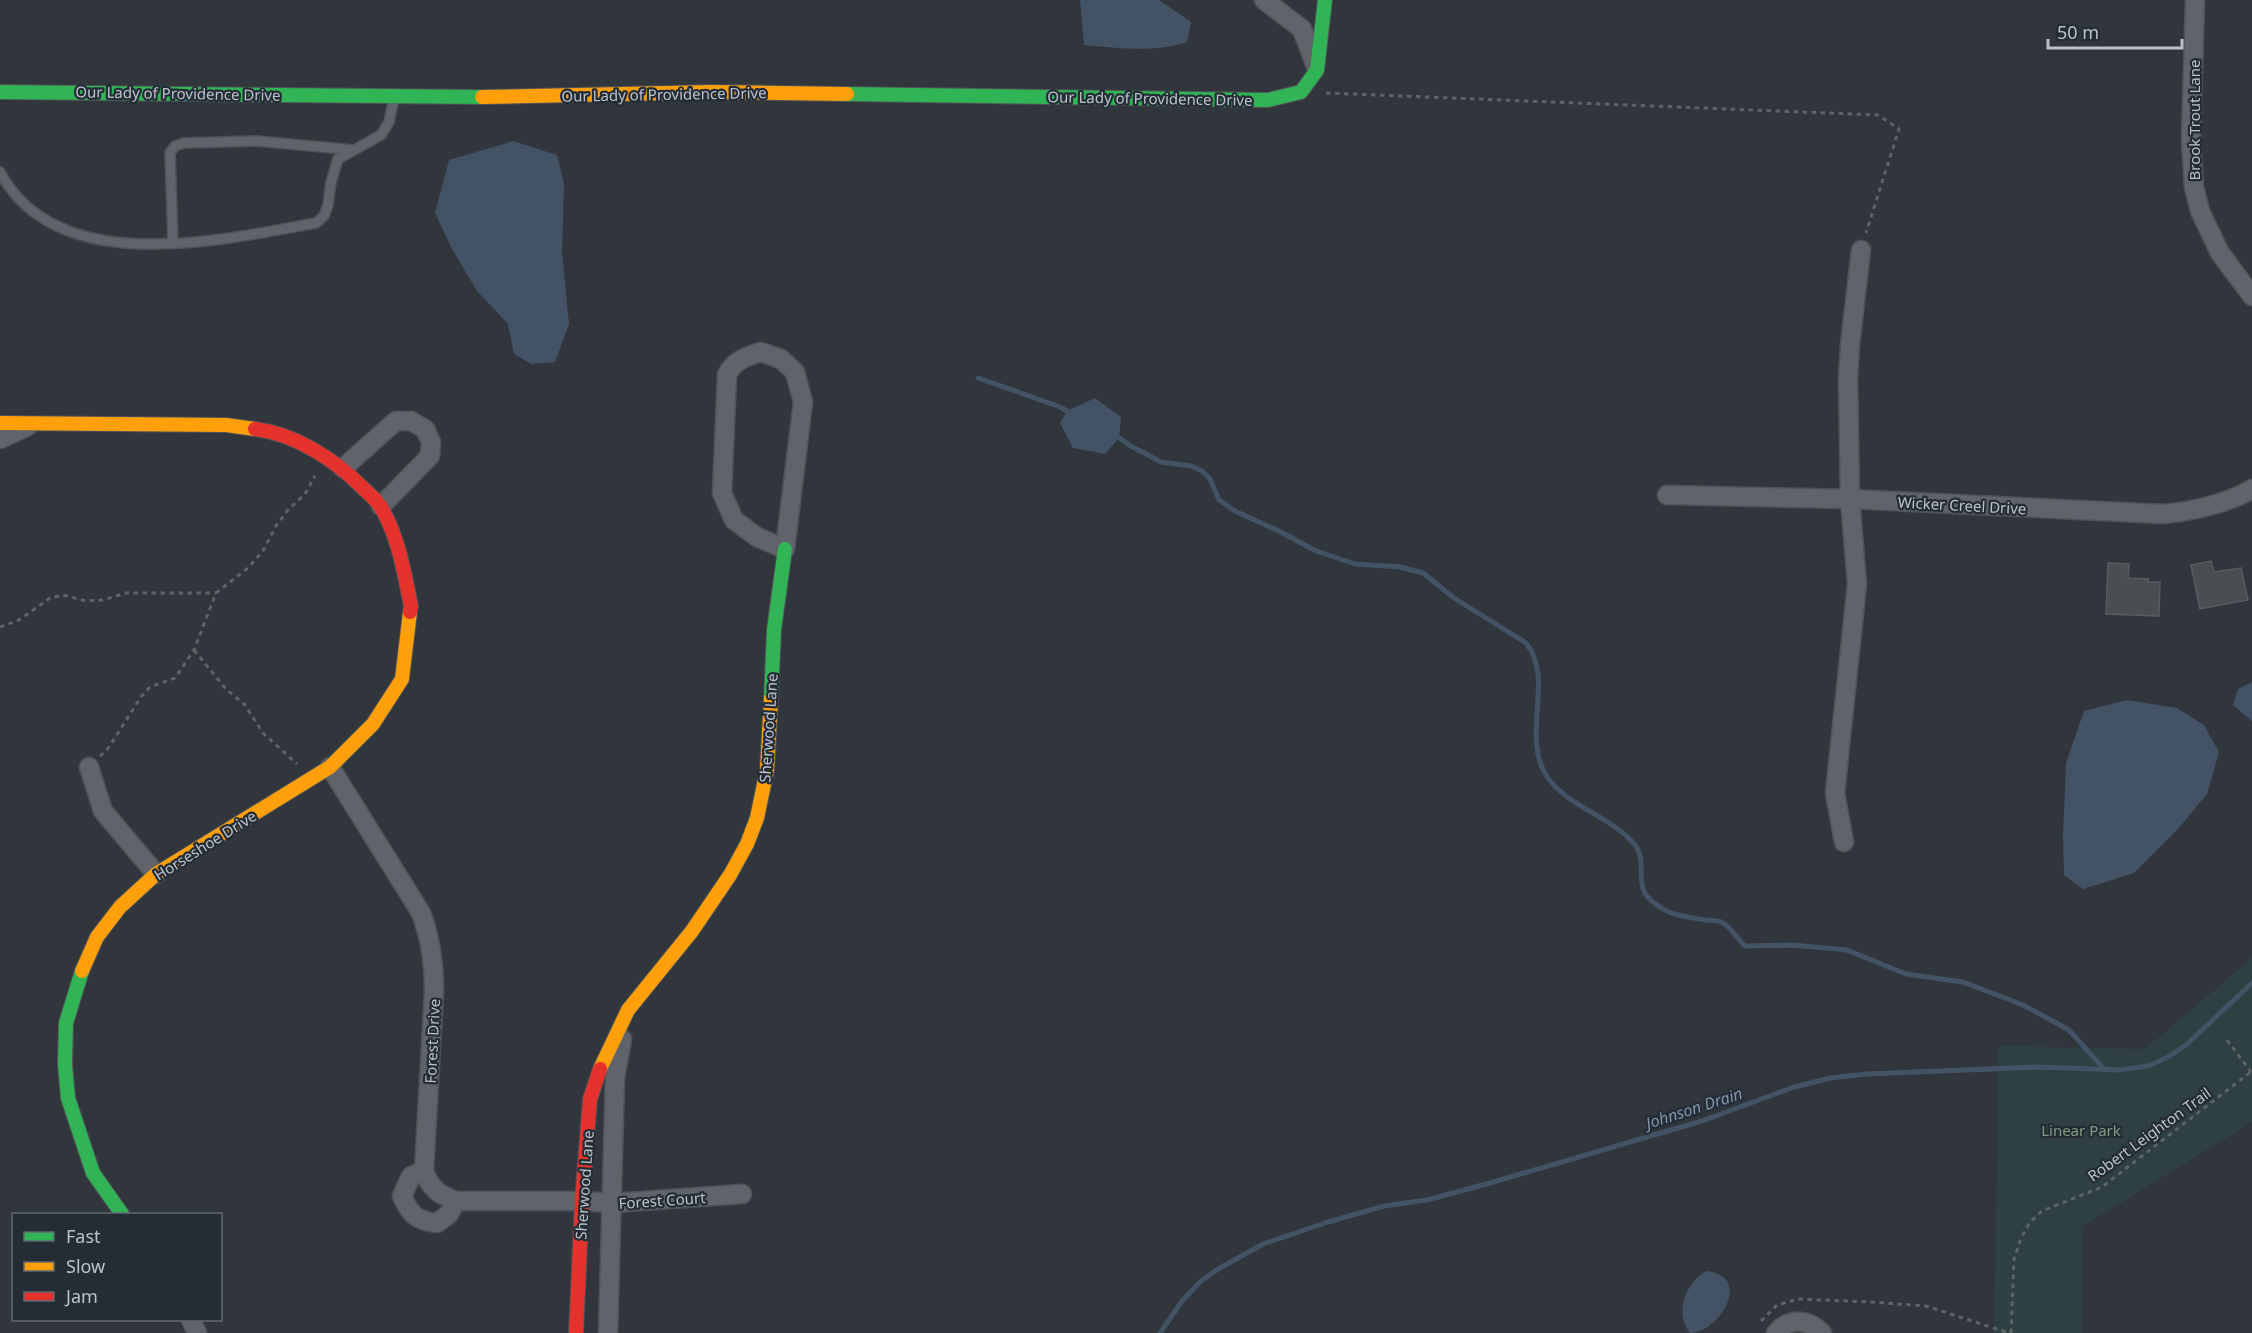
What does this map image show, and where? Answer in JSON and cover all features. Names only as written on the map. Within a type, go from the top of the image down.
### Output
[{"type":"street","points":[[1264,0],[1302,29],[1317,70]]},
{"type":"street","points":[[1300,92],[1317,70],[1325,0]]},
{"type":"street","name":"Brook Trout Lane","points":[[2195,0],[2191,140],[2194,187],[2200,212],[2220,253],[2252,296]]},
{"type":"street","name":"Our Lady of Providence Drive","points":[[0,92],[485,97],[713,92],[1268,100],[1300,92]]},
{"type":"street","points":[[1844,842],[1835,792],[1857,584],[1850,500],[1848,377],[1861,250]]},
{"type":"street","name":"Sherwood Lane","points":[[576,1333],[582,1201],[590,1099],[610,1046],[628,1010],[692,931],[730,875],[747,844],[757,818],[767,770],[774,630],[785,549],[804,402],[795,372],[781,359],[761,352],[745,357],[730,368],[727,375],[722,493],[734,520],[757,537],[785,549]]},
{"type":"street","points":[[336,464],[396,421],[411,421],[425,429],[431,442],[430,456],[381,506]]},
{"type":"street","name":"Horseshoe Drive","points":[[0,423],[226,425],[264,430],[312,448],[336,464],[381,506],[399,547],[411,606],[402,679],[373,724],[330,767],[156,874],[120,908],[97,937],[82,972],[66,1023],[65,1064],[68,1098],[93,1173],[121,1213]]},
{"type":"street","name":"Horseshoe Drive","points":[[0,439],[33,424]]},
{"type":"street","name":"Wicker Creel Drive","points":[[1667,495],[1850,500],[2163,514],[2218,504],[2252,489]]},
{"type":"street","points":[[89,767],[103,811],[156,874]]},
{"type":"street","name":"Forest Drive","points":[[330,767],[421,913],[430,938],[434,962],[434,991],[424,1171]]},
{"type":"street","name":"Sherwood Lane","points":[[608,1333],[615,1078],[628,1010]]},
{"type":"street","points":[[456,1201],[449,1214],[437,1223],[423,1222],[409,1210],[402,1196],[411,1176],[424,1171],[428,1184],[442,1196],[456,1201],[582,1201]]},
{"type":"street","name":"Forest Court","points":[[582,1201],[613,1203],[742,1194]]},
{"type":"street","points":[[1776,1333],[1787,1324],[1796,1321],[1814,1325],[1822,1333]]},
{"type":"lane","points":[[0,172],[7,186],[40,218],[81,235],[127,245],[173,243],[316,223],[324,216],[338,159],[381,135],[389,122],[395,95]]},
{"type":"lane","points":[[173,243],[170,153],[175,146],[184,143],[256,141],[354,150]]},
{"type":"path","points":[[1300,92],[1878,116],[1899,129],[1861,250]]},
{"type":"path","points":[[89,767],[107,750],[150,687],[175,678],[194,650],[216,593],[249,568],[263,551],[276,526],[288,510],[305,494],[315,476],[336,464]]},
{"type":"path","points":[[0,627],[19,620],[50,598],[63,596],[86,601],[104,600],[126,593],[216,593]]},
{"type":"path","points":[[194,650],[225,688],[245,705],[263,733],[298,764],[308,779]]},
{"type":"path","points":[[2227,1040],[2252,1072]]},
{"type":"path","name":"Robert Leighton Trail","points":[[2010,1333],[2014,1259],[2021,1238],[2030,1222],[2042,1211],[2102,1187],[2252,1072]]},
{"type":"path","points":[[1759,1324],[1777,1305],[1798,1299],[1926,1305],[2010,1333]]},
{"type":"green space","name":"Linear Park","points":[[2252,958],[2252,1122],[2083,1226],[2081,1333],[1994,1333],[1999,1046],[2145,1049]]},
{"type":"water","points":[[1080,0],[1159,0],[1191,22],[1187,42],[1149,49],[1084,45]]},
{"type":"water","points":[[513,141],[557,155],[564,184],[562,252],[569,324],[555,362],[531,364],[514,354],[508,324],[477,291],[451,247],[435,213],[449,160]]},
{"type":"water","points":[[1095,398],[1121,417],[1119,438],[1105,454],[1073,448],[1060,423],[1067,411]]},
{"type":"water","points":[[2252,682],[2252,721],[2233,705],[2238,689]]},
{"type":"water","points":[[2127,700],[2177,708],[2204,725],[2219,752],[2207,794],[2178,829],[2134,873],[2083,889],[2064,875],[2066,763],[2084,711]]},
{"type":"water","points":[[1706,1271],[1720,1275],[1728,1283],[1730,1293],[1727,1304],[1711,1324],[1701,1331],[1690,1333],[1683,1317],[1684,1299],[1692,1283]]},
{"type":"building","points":[[2211,561],[2214,572],[2241,568],[2248,600],[2200,609],[2191,565]]},
{"type":"building","points":[[2108,563],[2129,564],[2128,578],[2160,582],[2159,616],[2106,614]]},
{"type":"waterway","points":[[978,378],[1058,406],[1073,414]]},
{"type":"waterway","points":[[1113,433],[1129,445],[1161,462],[1191,466],[1202,471],[1210,479],[1219,500],[1235,511],[1316,551],[1355,564],[1400,567],[1423,573],[1454,598],[1526,643],[1534,657],[1538,673],[1536,742],[1539,759],[1546,775],[1565,795],[1626,835],[1635,845],[1641,859],[1643,889],[1647,896],[1661,908],[1678,915],[1721,922],[1729,927],[1745,946],[1793,945],[1847,950],[1906,974],[1963,982],[2023,1005],[2069,1030],[2105,1070]]},
{"type":"waterway","name":"Johnson Drain","points":[[1160,1333],[1182,1301],[1201,1281],[1218,1269],[1263,1244],[1328,1222],[1384,1206],[1427,1200],[1490,1183],[1705,1120],[1791,1088],[1830,1078],[1867,1074],[2037,1067],[2119,1070],[2148,1066],[2186,1045],[2252,983]]},
{"type":"traffic: fast","points":[[847,94],[1268,100],[1301,92],[1317,70],[1325,0]]},
{"type":"traffic: fast","points":[[0,92],[482,97]]},
{"type":"traffic: fast","points":[[771,699],[774,630],[785,549]]},
{"type":"traffic: fast","points":[[82,971],[66,1023],[65,1064],[68,1098],[93,1173],[121,1213]]},
{"type":"traffic: slow","points":[[482,97],[713,92],[847,94]]},
{"type":"traffic: slow","points":[[0,423],[226,425],[255,429]]},
{"type":"traffic: slow","points":[[82,971],[97,937],[120,907],[156,874],[330,767],[373,724],[402,679],[410,612]]},
{"type":"traffic: slow","points":[[600,1069],[628,1010],[692,931],[730,875],[747,844],[757,818],[767,770],[771,699]]},
{"type":"traffic: jam","points":[[255,429],[285,436],[314,450],[340,468],[378,503],[388,520],[397,544],[411,606],[410,612]]},
{"type":"traffic: jam","points":[[576,1333],[582,1201],[590,1099],[600,1069]]}]
